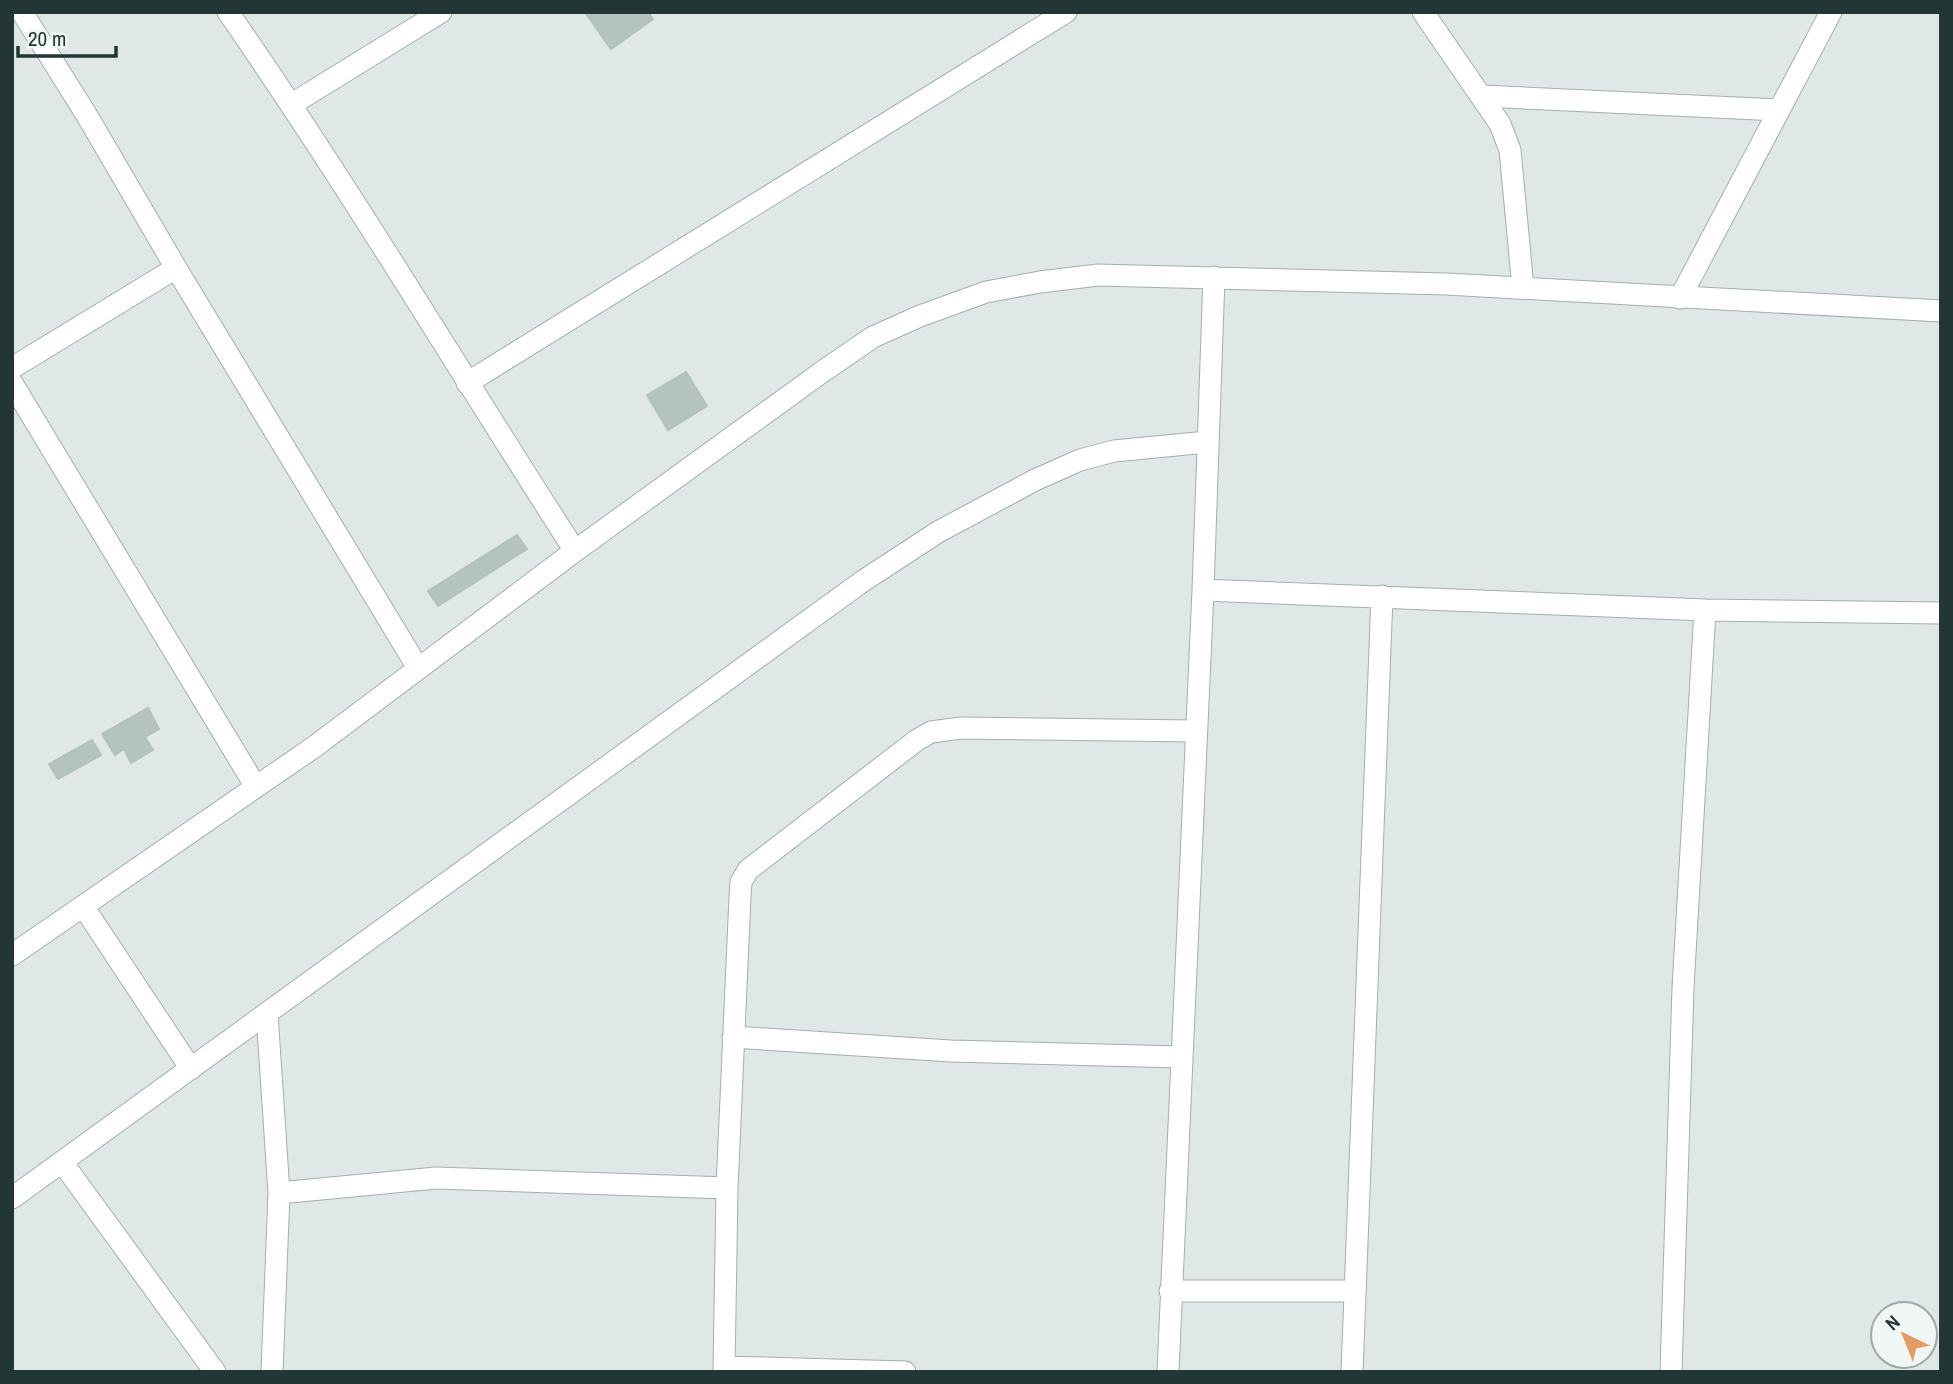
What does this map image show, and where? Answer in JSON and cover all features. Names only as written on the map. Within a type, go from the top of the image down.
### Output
[{"type":"street","points":[[22,12],[418,668]]},
{"type":"street","points":[[228,12],[292,104],[575,551]]},
{"type":"street","points":[[292,104],[441,12]]},
{"type":"street","points":[[467,383],[1066,12]]},
{"type":"street","points":[[1423,12],[1500,124],[1510,150],[1523,288]]},
{"type":"street","points":[[1680,298],[1831,12]]},
{"type":"street","points":[[1482,96],[1779,110]]},
{"type":"street","points":[[12,368],[176,268]]},
{"type":"street","points":[[12,955],[314,747],[575,551],[873,337],[920,316],[986,292],[1098,275],[1523,288],[1941,311]]},
{"type":"street","points":[[1168,1372],[1203,590],[1214,278]]},
{"type":"street","points":[[12,383],[257,787]]},
{"type":"street","points":[[12,1198],[863,581],[938,532],[1035,480],[1080,460],[1114,451],[1207,442]]},
{"type":"street","points":[[1203,590],[1705,610],[1941,613]]},
{"type":"street","points":[[1352,1372],[1382,596]]},
{"type":"street","points":[[1671,1372],[1683,974],[1705,610]]},
{"type":"street","points":[[905,1372],[724,1370],[727,1188],[741,882],[748,870],[764,856],[931,732],[961,728],[1195,731]]},
{"type":"street","points":[[83,906],[191,1069]]},
{"type":"street","points":[[267,1014],[279,1193],[272,1372]]},
{"type":"street","points":[[733,1037],[951,1051],[1180,1057]]},
{"type":"street","points":[[62,1162],[215,1372]]},
{"type":"street","points":[[279,1193],[436,1178],[727,1188]]},
{"type":"street","points":[[1170,1291],[1355,1291]]},
{"type":"building","points":[[585,12],[648,12],[653,19],[611,49]]},
{"type":"building","points":[[686,372],[707,406],[668,430],[647,395]]},
{"type":"building","points":[[517,535],[527,549],[438,606],[428,591]]},
{"type":"building","points":[[148,708],[159,729],[145,737],[153,750],[131,763],[124,749],[115,755],[102,734]]},
{"type":"building","points":[[92,740],[101,755],[58,779],[49,764]]}]
